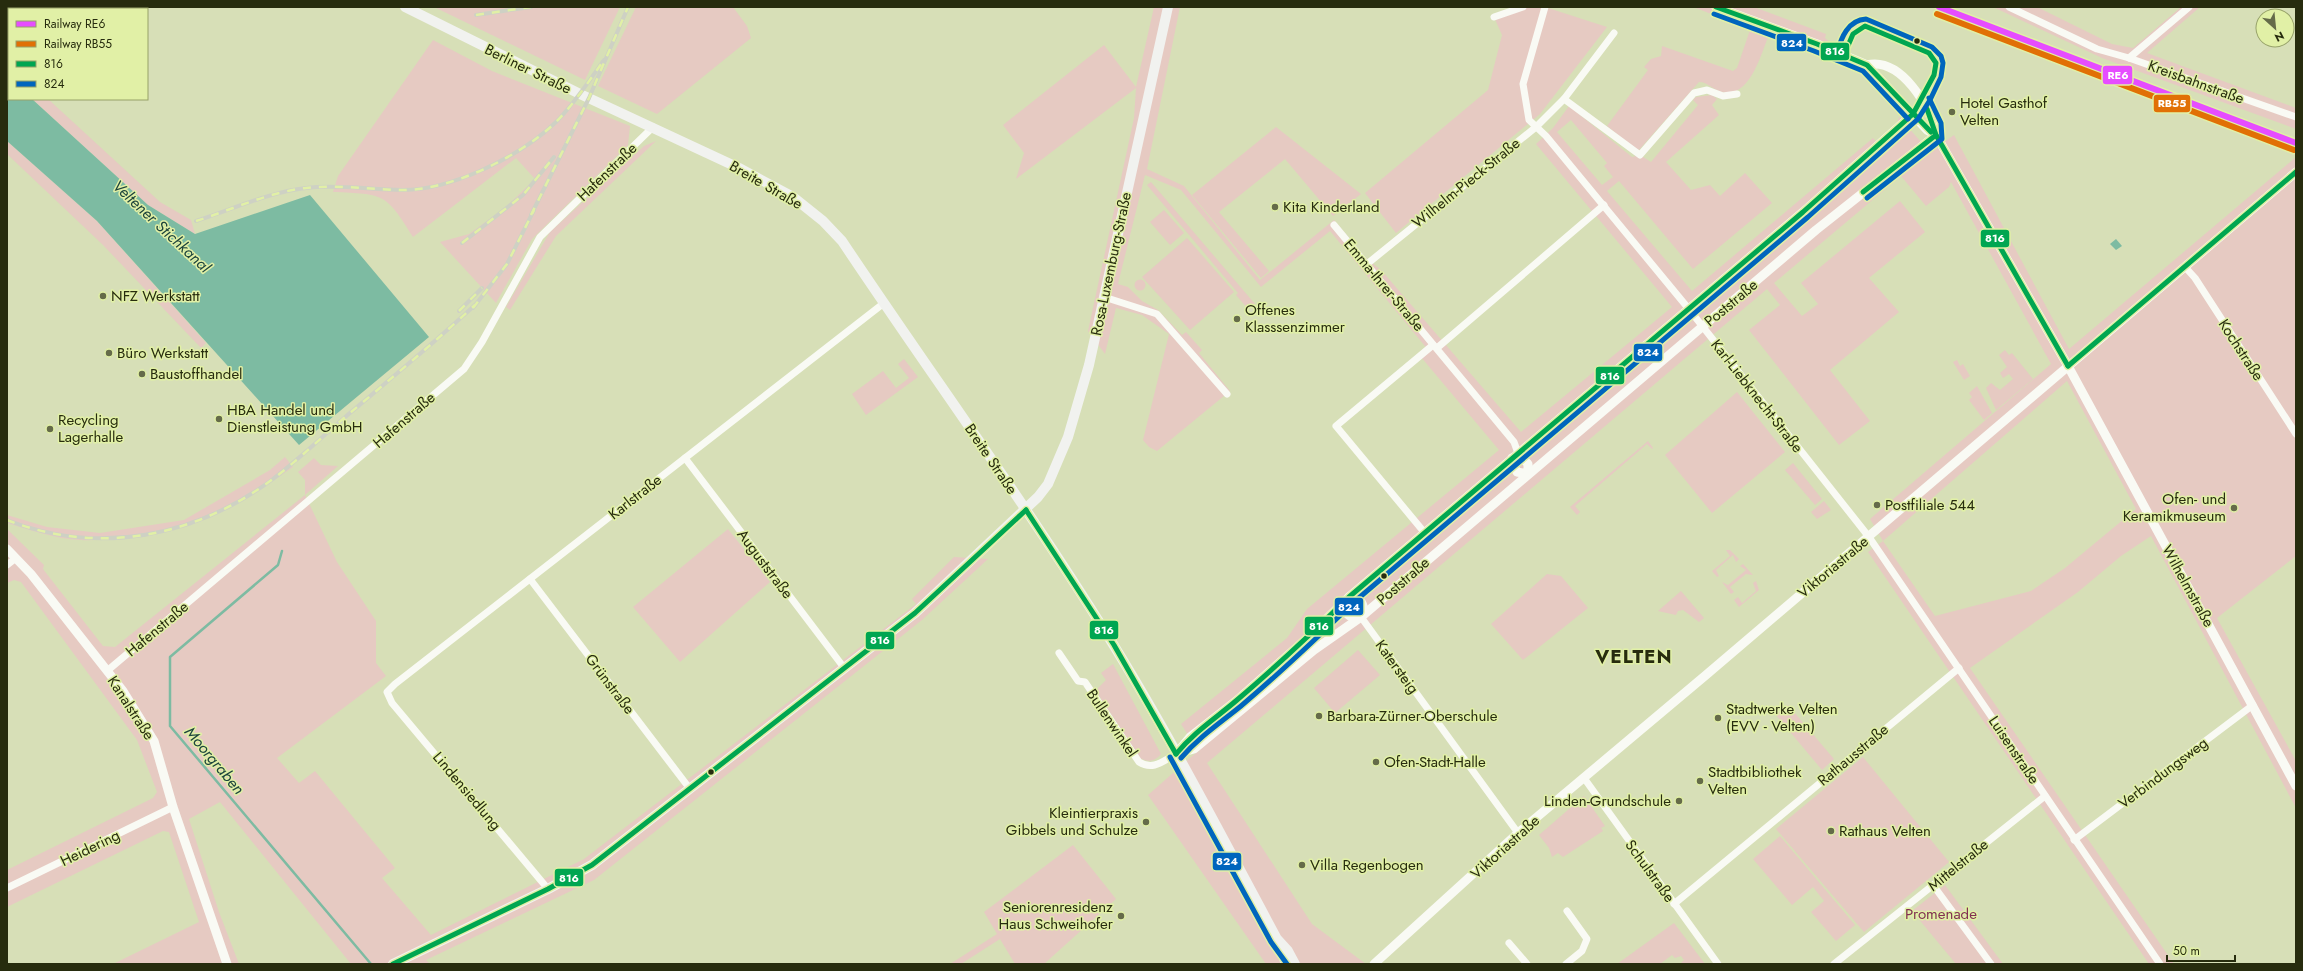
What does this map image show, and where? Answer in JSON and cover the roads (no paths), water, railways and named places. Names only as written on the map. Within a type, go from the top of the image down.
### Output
[{"type":"main road","name":"Berliner Straße","points":[[405,7],[573,90],[653,126]]},
{"type":"main road","name":"Rosa-Luxemburg-Straße","points":[[393,964],[548,889],[592,865],[915,613],[1026,510],[1048,484],[1068,437],[1089,365],[1168,7]]},
{"type":"main road","name":"Breite Straße","points":[[653,126],[739,168],[793,197],[823,221],[842,241],[1026,510],[1106,634],[1176,754],[1277,939],[1286,964]]},
{"type":"main road","name":"Breite Straße","points":[[1277,939],[1288,951],[1295,964]]},
{"type":"street","points":[[1494,17],[1523,7]]},
{"type":"street","name":"Karl-Liebknecht-Straße","points":[[1545,7],[1523,84],[1529,120],[1546,136],[1688,308],[1869,537]]},
{"type":"street","points":[[1716,7],[1817,44],[1867,65],[1927,130],[1936,135]]},
{"type":"street","name":"Kreisbahnstraße","points":[[2009,7],[2097,49],[2129,58],[2296,117]]},
{"type":"street","points":[[2129,58],[2189,7]]},
{"type":"street","name":"Wilhelm-Pieck-Straße","points":[[1367,264],[1536,127],[1564,99],[1614,33]]},
{"type":"street","points":[[1867,65],[1874,63],[1882,65],[1901,75],[1923,101],[1934,125],[1936,135]]},
{"type":"street","points":[[1564,99],[1640,155],[1694,93],[1707,90],[1723,96],[1737,94]]},
{"type":"street","name":"Poststraße","points":[[1176,754],[1190,737],[1236,701],[1305,640],[1346,599],[1803,212],[1913,114],[1923,101]]},
{"type":"street","name":"Hafenstraße","points":[[107,671],[464,369],[482,342],[540,237],[653,126]]},
{"type":"street","name":"Poststraße","points":[[1176,754],[1194,749],[1314,650],[1361,617],[1816,230],[1936,135]]},
{"type":"street","name":"Wilhelmstraße","points":[[1936,135],[2068,366],[2296,786]]},
{"type":"street","name":"Viktoriastraße","points":[[1374,964],[1518,833],[1869,537],[2296,172]]},
{"type":"street","points":[[1435,346],[1604,205]]},
{"type":"street","name":"Emma-Ihrer-Straße","points":[[1334,225],[1514,442],[1515,455]]},
{"type":"street","name":"Kochstraße","points":[[2185,267],[2195,278],[2296,434]]},
{"type":"street","points":[[1104,297],[1157,314],[1227,394]]},
{"type":"street","name":"Karlstraße","points":[[388,692],[395,684],[884,303]]},
{"type":"street","name":"Emma-Ihrer-Straße","points":[[1336,426],[1435,346]]},
{"type":"street","name":"Poststraße","points":[[1336,426],[1424,532]]},
{"type":"street","points":[[1515,455],[1528,464],[1528,474],[1518,472],[1512,463],[1515,455]]},
{"type":"street","name":"Auguststraße","points":[[686,458],[845,669]]},
{"type":"street","name":"Luisenstraße","points":[[1869,537],[2074,840],[2160,964]]},
{"type":"street","name":"Kanalstraße","points":[[7,549],[16,558],[107,671],[134,707],[154,741],[173,807],[227,964]]},
{"type":"street","points":[[7,565],[16,558]]},
{"type":"street","name":"Grünstraße","points":[[530,580],[690,789]]},
{"type":"street","points":[[1355,597],[1361,602],[1364,611],[1361,617],[1354,618],[1347,614],[1343,606],[1346,599],[1355,597]]},
{"type":"street","name":"Katersteig","points":[[1361,617],[1518,833]]},
{"type":"street","name":"Bullenwinkel","points":[[1059,653],[1078,681],[1085,682],[1139,762],[1146,767],[1152,767],[1176,754]]},
{"type":"street","name":"Rathausstraße","points":[[1674,904],[1958,668]]},
{"type":"street","name":"Lindensiedlung","points":[[388,692],[392,703],[548,889]]},
{"type":"street","name":"Verbindungsweg","points":[[2074,840],[2253,705]]},
{"type":"street","name":"Schulstraße","points":[[1584,778],[1718,964]]},
{"type":"street","name":"Mittelstraße","points":[[1834,964],[2045,796]]},
{"type":"street","name":"Heidering","points":[[7,888],[173,807]]},
{"type":"street","points":[[1934,885],[1991,964]]},
{"type":"street","points":[[1566,964],[1582,951],[1587,939],[1567,911]]},
{"type":"street","points":[[1509,943],[1527,964]]},
{"type":"water","name":"Veltener Stichkanal","points":[[7,76],[8,100],[33,100],[148,205],[195,234],[310,195],[429,337],[299,445],[97,221],[7,141]]},
{"type":"water","points":[[2116,239],[2122,246],[2116,250],[2110,244]]},
{"type":"waterway","name":"Moorgraben","points":[[282,551],[278,565],[170,657],[170,726],[371,964]]},
{"type":"railway","points":[[476,15],[531,7]]},
{"type":"railway","points":[[531,215],[589,98],[628,7]]},
{"type":"railway","points":[[196,221],[264,197],[292,190],[318,187],[391,190],[422,188],[443,184],[485,169],[524,147],[556,122],[569,108],[604,60]]},
{"type":"railway","points":[[462,243],[523,195],[554,157]]},
{"type":"railway","points":[[473,308],[507,264],[534,210]]},
{"type":"railway","points":[[459,311],[482,288]]},
{"type":"railway","points":[[7,520],[42,531],[76,537],[111,538],[145,535],[179,527],[211,515],[243,499],[282,472],[475,305]]},
{"type":"rail line","name":"RE6","points":[[1939,7],[2296,143]]},
{"type":"rail line","name":"RB55","points":[[1937,14],[2294,150]]},
{"type":"place","name":"Hotel Gasthof Velten","points":[[1952,112]]},
{"type":"place","name":"Kita Kinderland","points":[[1275,207]]},
{"type":"place","name":"NFZ Werkstatt","points":[[103,296]]},
{"type":"place","name":"Offenes Klasssenzimmer","points":[[1237,319]]},
{"type":"place","name":"Büro Werkstatt","points":[[109,353]]},
{"type":"place","name":"Baustoffhandel","points":[[142,374]]},
{"type":"place","name":"HBA Handel und Dienstleistung GmbH","points":[[219,419]]},
{"type":"place","name":"Recycling Lagerhalle","points":[[50,429]]},
{"type":"place","name":"Postfiliale 544","points":[[1877,505]]},
{"type":"place","name":"Ofen- und Keramikmuseum","points":[[2234,508]]},
{"type":"place","name":"Barbara-Zürner-Oberschule","points":[[1319,716]]},
{"type":"place","name":"Stadtwerke Velten (EVV - Velten)","points":[[1718,718]]},
{"type":"place","name":"Ofen-Stadt-Halle","points":[[1376,762]]},
{"type":"place","name":"Stadtbibliothek Velten","points":[[1700,781]]},
{"type":"place","name":"Linden-Grundschule","points":[[1679,801]]},
{"type":"place","name":"Kleintierpraxis Gibbels und Schulze","points":[[1146,822]]},
{"type":"place","name":"Rathaus Velten","points":[[1831,831]]},
{"type":"place","name":"Villa Regenbogen","points":[[1302,865]]},
{"type":"place","name":"Seniorenresidenz Haus Schweihofer","points":[[1121,916]]},
{"type":"district","name":"VELTEN","points":[[1634,656]]},
{"type":"park label","name":"Promenade","points":[[1941,914]]}]
